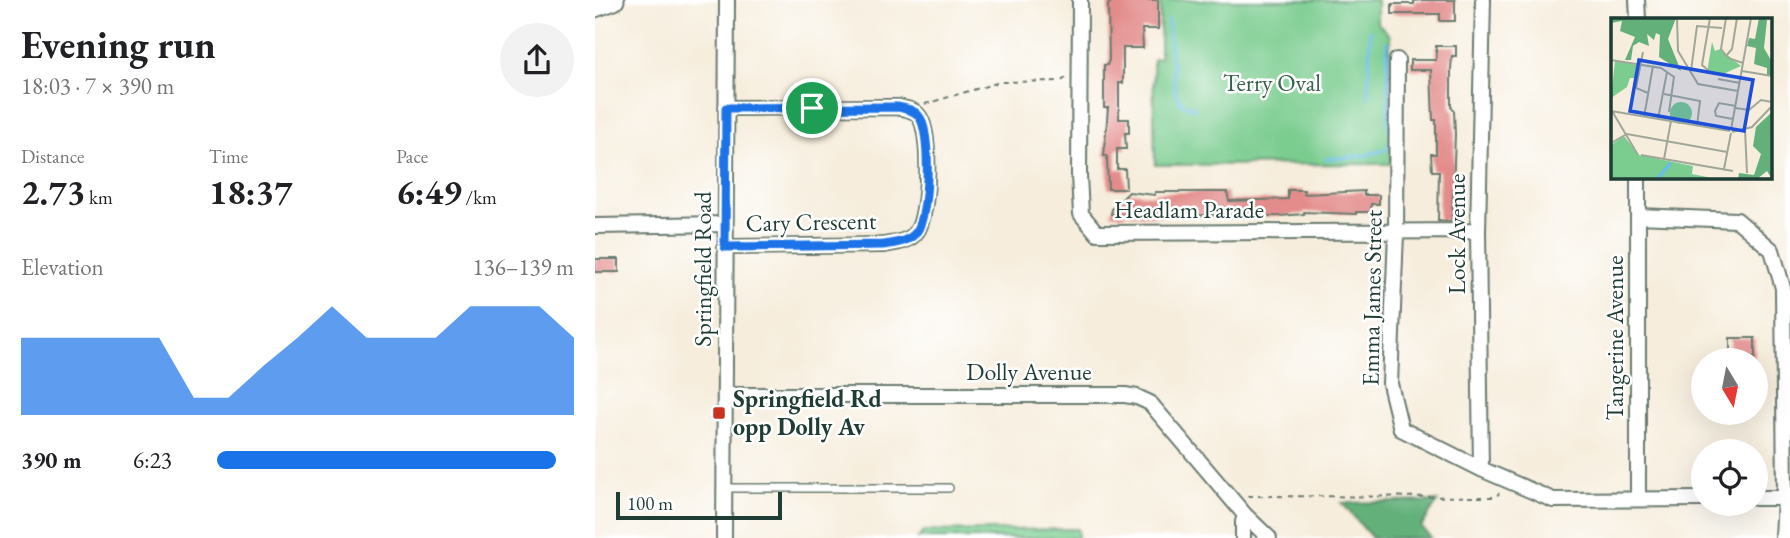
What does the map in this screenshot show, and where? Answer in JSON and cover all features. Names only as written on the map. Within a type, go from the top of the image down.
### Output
[{"type":"street","points":[[595,7],[614,0]]},
{"type":"street","name":"Springfield Road","points":[[725,538],[727,0]]},
{"type":"street","name":"Headlam Parade","points":[[1080,0],[1081,214],[1097,233],[1478,231]]},
{"type":"street","name":"Lock Avenue","points":[[1482,469],[1478,231],[1483,0]]},
{"type":"street","points":[[1637,0],[1637,18]]},
{"type":"street","name":"Emma James Street","points":[[1397,60],[1396,233],[1390,384],[1401,429],[1553,500],[1691,499]]},
{"type":"street","points":[[726,108],[909,109]]},
{"type":"street","name":"Cary Crescent","points":[[725,247],[883,245],[903,242],[916,233],[922,221],[925,203],[927,152],[922,121],[909,109]]},
{"type":"street","name":"Tangerine Avenue","points":[[1638,178],[1638,499]]},
{"type":"street","points":[[1638,216],[1737,220],[1772,250],[1783,288],[1788,498],[1783,538]]},
{"type":"street","points":[[595,226],[725,224]]},
{"type":"street","name":"Dolly Avenue","points":[[726,395],[1137,397],[1150,403],[1245,515],[1269,538]]},
{"type":"street","points":[[1768,498],[1788,498]]},
{"type":"street","points":[[1243,538],[1245,515]]},
{"type":"lane","points":[[724,488],[949,488]]},
{"type":"path","points":[[909,109],[1000,82],[1062,81],[1080,66]]},
{"type":"path","points":[[1231,498],[1496,496],[1508,481]]},
{"type":"green space","name":"Terry Oval","points":[[1160,0],[1377,0],[1377,22],[1390,36],[1391,164],[1155,165],[1153,59],[1160,58]]},
{"type":"green space","points":[[1438,501],[1421,527],[1431,538],[1372,538],[1342,503]]},
{"type":"green space","points":[[1078,529],[1078,538],[918,538],[925,531]]},
{"type":"building","points":[[1113,0],[1158,0],[1158,29],[1142,29],[1143,48],[1123,48],[1119,119],[1129,119],[1129,133],[1125,133],[1126,149],[1117,149],[1117,169],[1125,169],[1126,189],[1108,189],[1107,156],[1104,156],[1108,108],[1104,108],[1104,65],[1107,65],[1109,60],[1108,5]]},
{"type":"building","points":[[1455,0],[1455,21],[1440,21],[1440,14],[1392,14],[1392,4],[1414,4],[1414,1]]},
{"type":"building","points":[[1436,46],[1456,46],[1456,56],[1452,56],[1451,69],[1451,106],[1454,111],[1455,134],[1452,221],[1438,221],[1439,171],[1432,171],[1431,154],[1436,154],[1436,120],[1433,120],[1431,70],[1410,70],[1410,60],[1436,60]]},
{"type":"building","points":[[1288,190],[1304,190],[1304,194],[1364,191],[1364,195],[1379,195],[1379,204],[1371,204],[1371,212],[1356,214],[1304,212],[1279,216],[1231,217],[1111,214],[1112,209],[1129,192],[1155,195],[1155,192],[1227,192],[1229,201],[1288,199]]},
{"type":"building","points":[[595,259],[619,259],[619,272],[595,272]]},
{"type":"building","points":[[1730,338],[1755,338],[1755,348],[1730,348]]},
{"type":"waterway","points":[[1168,20],[1175,92],[1182,104],[1194,108]]},
{"type":"waterway","points":[[1368,97],[1370,31]]},
{"type":"waterway","points":[[1387,42],[1389,129]]},
{"type":"waterway","points":[[1326,159],[1363,156],[1387,149],[1390,141]]},
{"type":"place","name":"Springfield Rd opp Dolly Av","points":[[719,413]]},
{"type":"route","points":[[898,107],[917,114],[922,121],[927,152],[925,203],[922,221],[916,233],[903,242],[883,245],[725,247],[726,108],[812,108],[898,107]]}]
